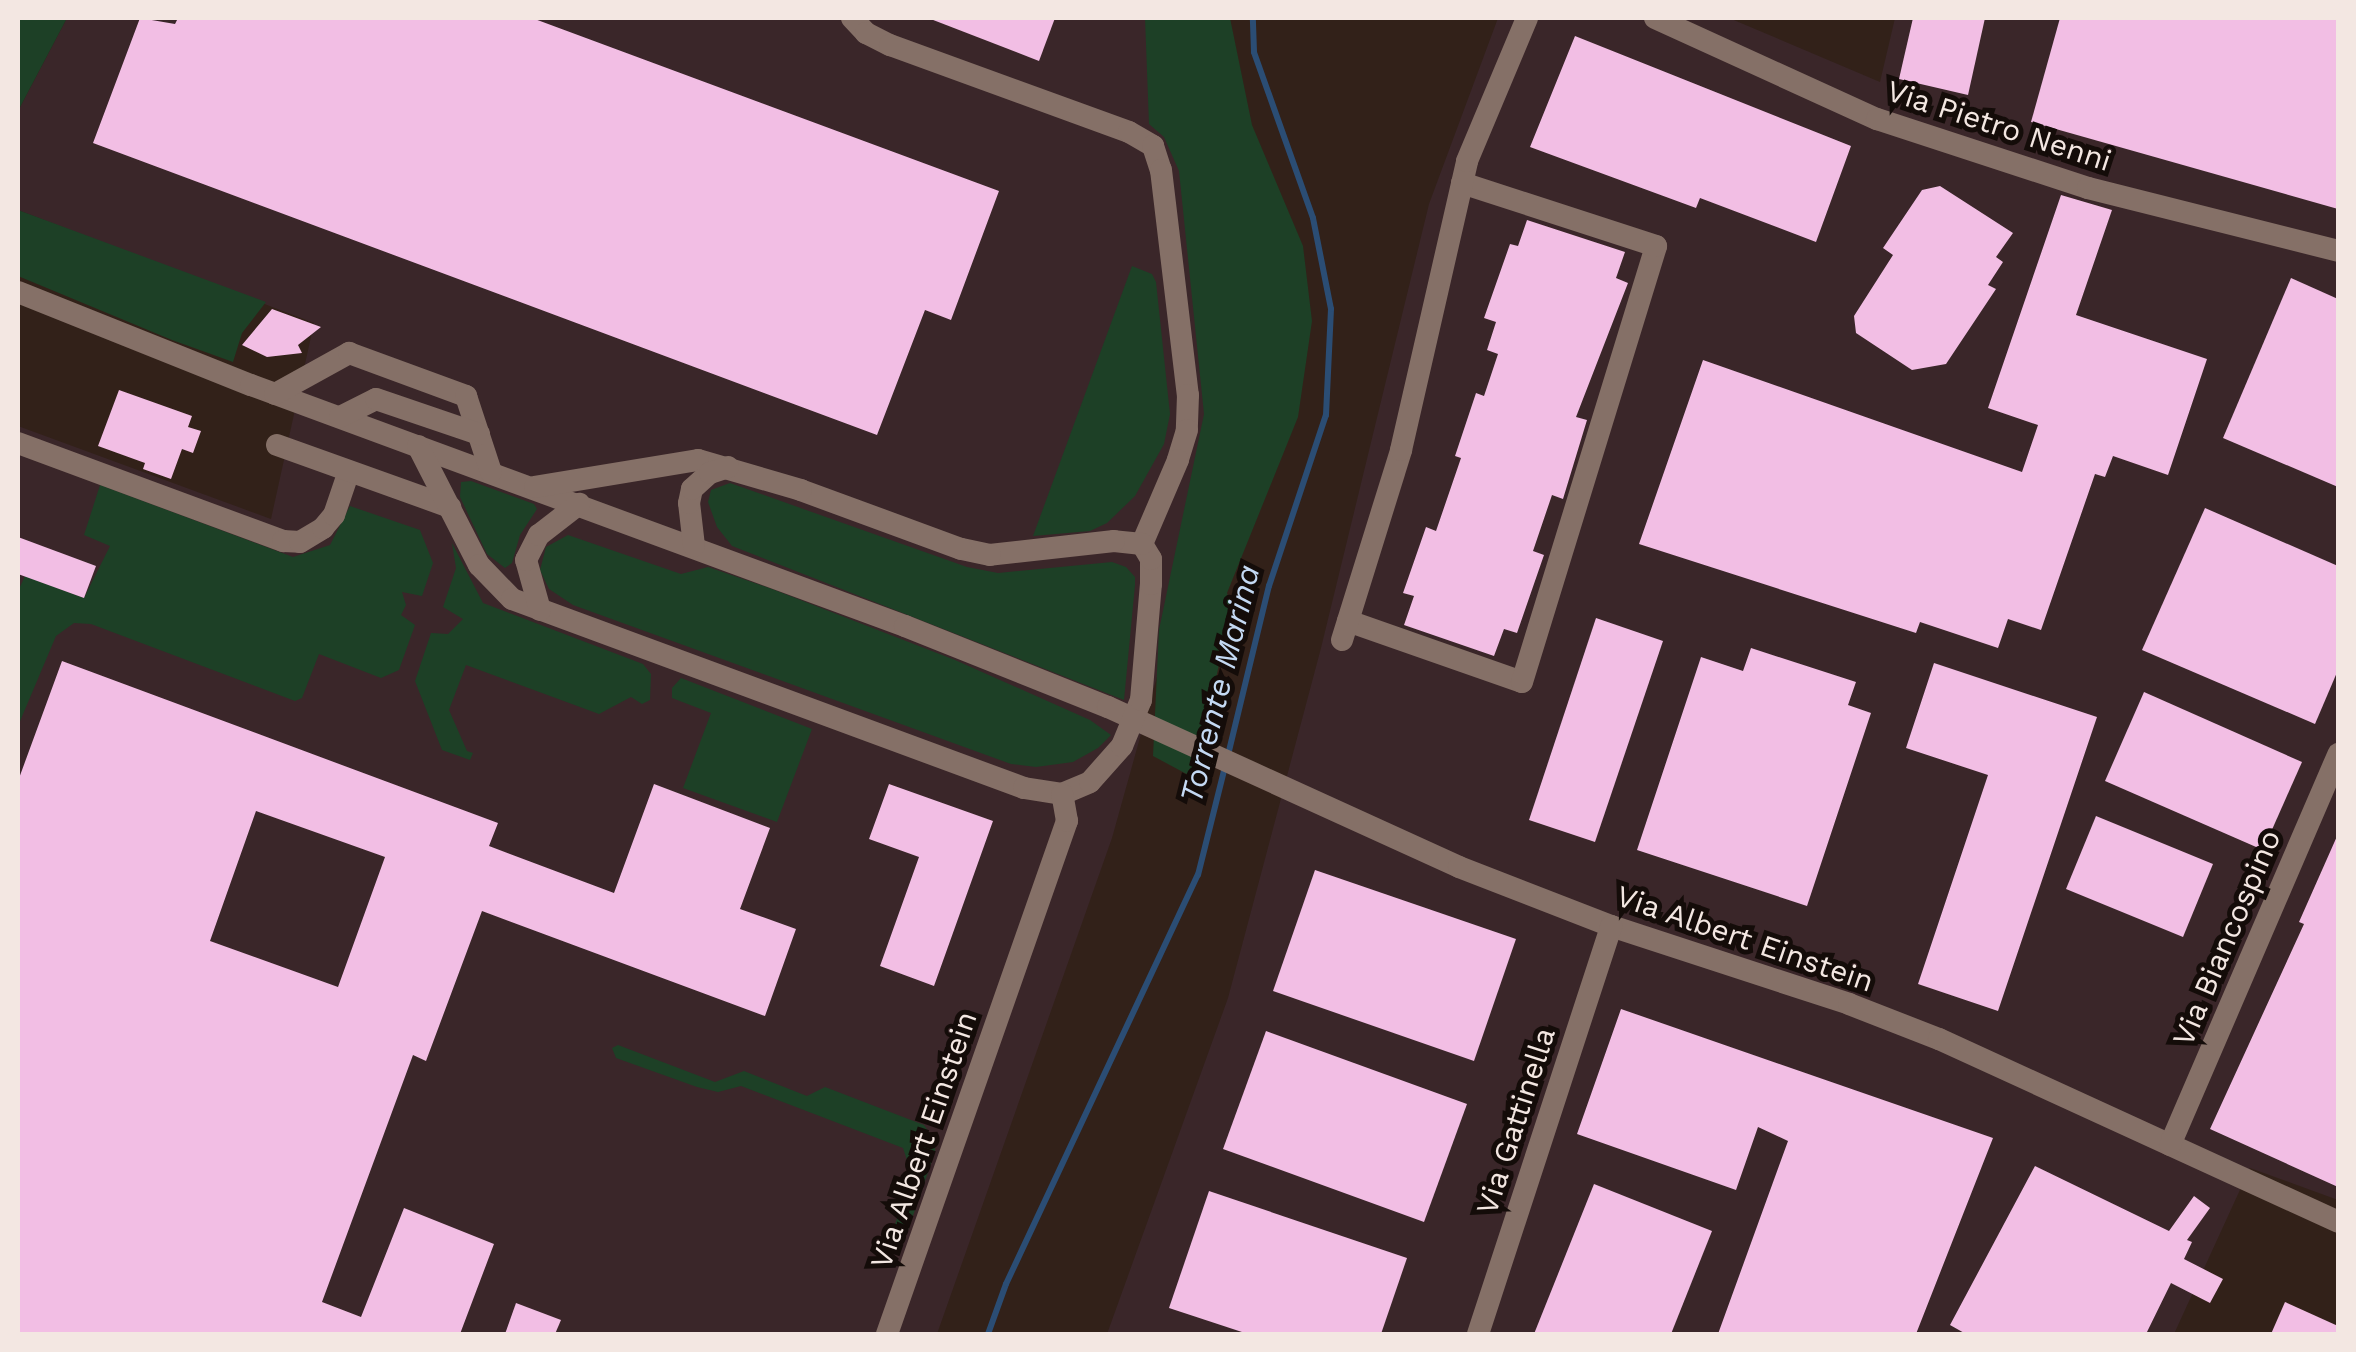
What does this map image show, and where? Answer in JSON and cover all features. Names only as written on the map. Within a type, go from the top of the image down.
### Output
[{"type":"street","points":[[852,18],[866,33],[890,44],[1129,132],[1153,146],[1162,170],[1188,395],[1186,430],[1178,460],[1142,544]]},
{"type":"street","points":[[1462,182],[1656,246],[1522,682],[1345,630],[1401,450],[1462,182],[1527,18]]},
{"type":"street","name":"Via Pietro Nenni","points":[[1655,18],[1876,119],[2088,188],[2338,251]]},
{"type":"street","name":"Via Albert Einstein","points":[[18,292],[276,394],[694,546],[1108,707],[1459,868],[1611,926],[1921,1032],[2338,1223]]},
{"type":"street","points":[[276,394],[349,353],[466,396],[491,472]]},
{"type":"street","points":[[340,417],[376,399],[479,434]]},
{"type":"street","points":[[18,443],[283,541],[300,542],[323,528],[334,515],[349,471]]},
{"type":"street","points":[[277,445],[450,508]]},
{"type":"street","points":[[418,446],[488,578],[512,599],[1024,788],[1062,794],[1090,782],[1108,767],[1122,746],[1141,700],[1151,584],[1151,559],[1142,544]]},
{"type":"street","points":[[532,488],[686,460],[728,467],[960,549],[990,556],[1114,541],[1142,544]]},
{"type":"street","points":[[694,546],[689,503],[692,489],[710,473],[728,467]]},
{"type":"street","points":[[540,610],[526,560],[540,535],[579,504]]},
{"type":"street","name":"Via Biancospino","points":[[2170,1145],[2338,754]]},
{"type":"street","name":"Via Albert Einstein","points":[[887,1334],[1067,821],[1062,794]]},
{"type":"street","name":"Via Gattinella","points":[[1478,1334],[1611,926]]},
{"type":"shaded area","points":[[67,18],[1161,18],[1212,395],[1172,623],[1112,838],[937,1334],[18,1334],[18,426],[271,519],[314,323],[18,210],[18,111]]},
{"type":"shaded area","points":[[1498,18],[1729,18],[1880,82],[1895,18],[2338,18],[2338,1200],[2250,1168],[2174,1334],[1107,1334],[1228,998],[1321,648],[1429,204]]},
{"type":"green space","points":[[18,18],[67,18],[18,111]]},
{"type":"green space","points":[[1145,18],[1230,18],[1252,125],[1303,246],[1312,321],[1298,417],[1227,593],[1234,613],[1228,624],[1194,778],[1153,756],[1159,630],[1204,414],[1179,171],[1164,137],[1149,124]]},
{"type":"green space","points":[[18,210],[266,302],[242,333],[233,362],[172,340],[18,276]]},
{"type":"green space","points":[[1132,266],[1152,274],[1156,282],[1170,414],[1164,444],[1135,496],[1107,523],[1090,531],[1033,536]]},
{"type":"green space","points":[[471,481],[534,504],[537,509],[520,535],[512,563],[505,568],[487,554],[460,497],[461,482]]},
{"type":"green space","points":[[730,483],[967,567],[998,573],[1112,562],[1126,567],[1135,577],[1135,585],[1124,700],[732,546],[717,527],[708,502],[711,490]]},
{"type":"green space","points":[[100,485],[293,557],[330,545],[350,506],[420,530],[433,563],[422,596],[402,592],[406,605],[401,615],[415,625],[399,670],[381,678],[319,654],[302,698],[295,701],[91,624],[74,623],[56,636],[18,726],[18,591],[25,576],[84,598],[110,546],[84,535]]},
{"type":"green space","points":[[568,535],[681,574],[708,567],[772,589],[955,660],[1090,720],[1111,735],[1098,748],[1073,762],[1036,767],[1011,764],[573,605],[549,589],[540,570],[546,547]]},
{"type":"green space","points":[[452,543],[483,603],[643,664],[651,674],[650,700],[642,704],[631,697],[599,714],[466,665],[449,710],[467,751],[473,753],[470,760],[442,750],[415,681],[431,633],[448,634],[463,619],[443,607],[456,568]]},
{"type":"green space","points":[[681,678],[812,729],[777,822],[683,788],[711,713],[672,698],[672,688]]},
{"type":"green space","points":[[618,1045],[715,1082],[744,1071],[807,1096],[825,1087],[924,1125],[935,1141],[935,1152],[908,1230],[899,1238],[892,1233],[912,1175],[903,1148],[741,1086],[718,1092],[616,1058],[612,1048]]},
{"type":"building","points":[[140,18],[175,24],[178,18],[532,18],[999,191],[951,320],[925,310],[877,435],[93,143]]},
{"type":"building","points":[[928,18],[1055,18],[1039,61]]},
{"type":"building","points":[[1913,18],[1985,18],[1968,95],[1899,79]]},
{"type":"building","points":[[2060,18],[2338,18],[2338,209],[2031,122]]},
{"type":"building","points":[[1575,36],[1851,146],[1816,242],[1700,198],[1696,208],[1530,147]]},
{"type":"building","points":[[1940,186],[2013,233],[1996,257],[2003,262],[1988,285],[1996,289],[1946,364],[1912,370],[1856,333],[1854,316],[1893,255],[1883,248],[1922,190]]},
{"type":"building","points":[[2061,195],[2112,210],[2076,315],[2207,359],[2168,475],[2113,456],[2105,477],[2095,474],[2041,630],[2008,619],[1998,648],[1920,622],[1916,633],[1639,544],[1703,360],[2022,472],[2038,425],[1988,408]]},
{"type":"building","points":[[1527,220],[1625,252],[1616,278],[1628,283],[1576,417],[1587,420],[1563,499],[1552,495],[1533,551],[1544,555],[1517,633],[1504,629],[1494,656],[1404,625],[1414,596],[1403,593],[1426,527],[1436,531],[1461,458],[1455,456],[1476,393],[1484,396],[1498,354],[1487,350],[1496,322],[1484,318],[1510,244],[1518,246]]},
{"type":"building","points":[[2291,278],[2338,299],[2338,487],[2223,438]]},
{"type":"building","points":[[272,309],[321,327],[298,345],[302,353],[267,357],[242,345]]},
{"type":"building","points":[[119,390],[192,416],[188,427],[201,431],[193,453],[182,449],[171,479],[143,469],[145,463],[98,446]]},
{"type":"building","points":[[2205,508],[2338,566],[2338,670],[2315,724],[2142,650]]},
{"type":"building","points":[[18,537],[96,566],[84,598],[18,574]]},
{"type":"building","points":[[1596,618],[1663,641],[1595,842],[1529,820]]},
{"type":"building","points":[[1751,648],[1856,682],[1848,705],[1871,713],[1807,906],[1637,850],[1701,657],[1743,671]]},
{"type":"building","points":[[62,661],[498,823],[489,846],[614,893],[654,784],[770,828],[740,909],[796,929],[765,1016],[482,911],[426,1061],[413,1055],[322,1302],[361,1317],[404,1208],[494,1244],[460,1334],[18,1334],[18,781]],"holes":[[[256,811],[385,857],[338,987],[210,941]]]},
{"type":"building","points":[[1934,663],[2097,717],[1998,1011],[1918,984],[1988,775],[1906,748]]},
{"type":"building","points":[[2144,692],[2302,762],[2263,850],[2105,781]]},
{"type":"building","points":[[889,784],[993,821],[934,986],[880,966],[919,857],[869,839]]},
{"type":"building","points":[[2096,816],[2213,864],[2183,937],[2066,889]]},
{"type":"building","points":[[2338,834],[2338,1187],[2210,1129],[2304,924],[2299,922]]},
{"type":"building","points":[[1315,870],[1516,939],[1474,1061],[1273,991]]},
{"type":"building","points":[[1621,1009],[1993,1138],[1916,1334],[1718,1334],[1788,1141],[1758,1127],[1736,1190],[1577,1134]]},
{"type":"building","points":[[1266,1031],[1467,1104],[1424,1222],[1223,1149]]},
{"type":"building","points":[[2035,1166],[2169,1231],[2194,1196],[2210,1208],[2187,1240],[2192,1242],[2184,1259],[2223,1279],[2210,1303],[2171,1283],[2146,1334],[1966,1334],[1950,1325]]},
{"type":"building","points":[[1594,1184],[1712,1231],[1671,1334],[1534,1334]]},
{"type":"building","points":[[1209,1191],[1407,1258],[1381,1334],[1248,1334],[1169,1308]]},
{"type":"building","points":[[2285,1302],[2338,1326],[2338,1334],[2271,1334]]},
{"type":"building","points":[[516,1303],[561,1320],[555,1334],[505,1334]]},
{"type":"waterway","name":"Torrente Marina","points":[[1228,755],[1269,586],[1326,415],[1331,309],[1313,218],[1254,52],[1253,18]]},
{"type":"waterway","name":"Torrente Marina","points":[[988,1334],[1006,1284],[1198,875],[1225,767]]}]
